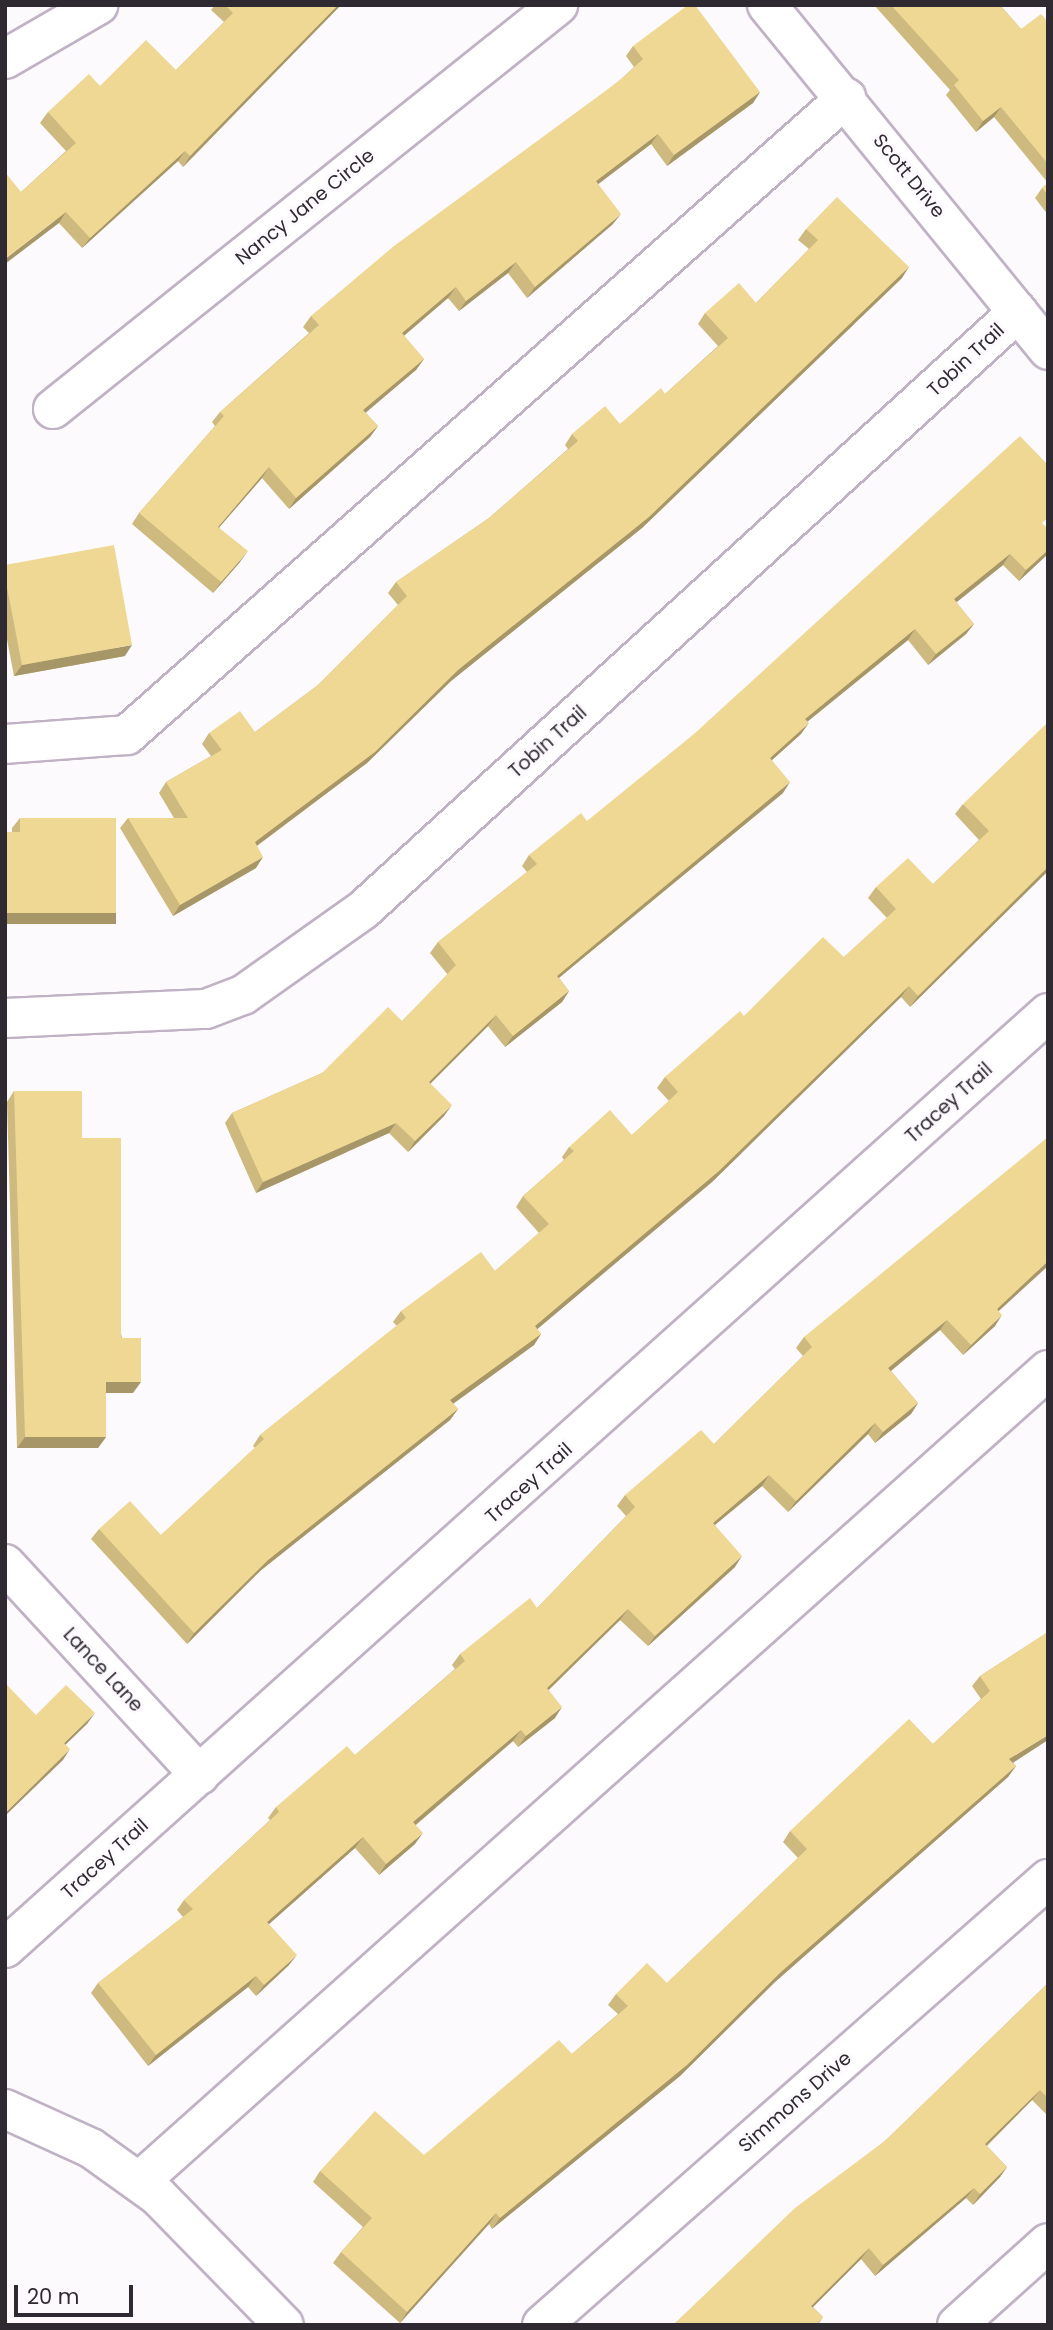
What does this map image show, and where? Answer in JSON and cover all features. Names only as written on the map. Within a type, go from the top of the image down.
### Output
[{"type":"street","points":[[5,59],[98,5]]},
{"type":"street","name":"Nancy Jane Circle","points":[[53,409],[558,5]]},
{"type":"street","name":"Scott Drive","points":[[767,5],[846,98],[1048,350]]},
{"type":"street","points":[[5,744],[127,735],[846,98]]},
{"type":"street","name":"Tobin Trail","points":[[5,1018],[206,1009],[243,995],[363,909],[1018,312]]},
{"type":"street","name":"Tracey Trail","points":[[5,1948],[1048,1013]]},
{"type":"street","points":[[139,2182],[1048,1370]]},
{"type":"street","name":"Lance Lane","points":[[8,1572],[200,1775]]},
{"type":"street","name":"Simmons Drive","points":[[542,2325],[1048,1879]]},
{"type":"street","points":[[5,2109],[92,2147],[139,2182],[284,2325]]},
{"type":"street","points":[[957,2325],[1048,2243]]},
{"type":"building","points":[[225,5],[338,5],[190,156],[185,151],[90,238],[66,212],[5,259],[5,172],[21,192],[76,143],[48,112],[89,74],[100,86],[146,40],[176,70],[233,13]]},
{"type":"building","points":[[688,5],[695,5],[760,92],[674,155],[658,134],[596,181],[621,214],[535,287],[516,262],[466,301],[456,287],[402,333],[424,359],[363,410],[378,426],[296,498],[269,467],[218,527],[248,551],[221,582],[139,513],[224,416],[220,412],[319,325],[311,316],[394,246],[619,81],[643,59],[633,46]]},
{"type":"building","points":[[891,5],[1000,5],[1021,29],[1041,14],[1048,22],[1048,164],[1001,107],[983,121],[954,85],[959,80]]},
{"type":"building","points":[[1048,183],[1048,195],[1042,188]]},
{"type":"building","points":[[837,197],[909,267],[649,517],[458,670],[375,752],[255,842],[263,857],[180,905],[128,818],[188,818],[166,782],[222,750],[209,733],[240,711],[255,732],[318,685],[407,596],[396,582],[489,518],[578,441],[572,434],[605,406],[620,424],[661,388],[665,394],[728,338],[705,313],[739,283],[756,303],[818,240],[806,229]]},
{"type":"building","points":[[1020,436],[1048,465],[1048,518],[1042,523],[1048,529],[1048,550],[1026,570],[1010,554],[954,599],[974,624],[936,654],[915,629],[805,719],[809,723],[770,758],[790,782],[557,976],[569,991],[513,1036],[496,1015],[429,1082],[452,1105],[415,1141],[396,1123],[263,1182],[232,1113],[322,1073],[388,1007],[402,1021],[456,965],[438,942],[537,864],[529,855],[581,813],[587,821],[694,734]]},
{"type":"building","points":[[114,545],[132,645],[22,665],[5,565]]},
{"type":"building","points":[[1047,723],[1048,867],[918,996],[909,986],[719,1171],[535,1326],[541,1334],[450,1400],[458,1409],[268,1560],[194,1633],[99,1529],[130,1501],[161,1535],[264,1439],[260,1435],[406,1318],[401,1311],[481,1252],[495,1271],[549,1224],[523,1196],[574,1151],[569,1147],[610,1110],[632,1135],[678,1092],[665,1077],[740,1011],[744,1016],[823,937],[844,957],[896,909],[876,887],[908,858],[933,884],[989,831],[963,804]]},
{"type":"building","points":[[20,818],[116,818],[116,913],[5,913],[5,832],[20,832]]},
{"type":"building","points":[[14,1091],[82,1091],[82,1138],[121,1138],[121,1338],[141,1338],[141,1382],[106,1382],[106,1437],[25,1437]]},
{"type":"building","points":[[1048,1137],[1048,1261],[997,1309],[1002,1315],[971,1345],[947,1320],[888,1368],[918,1403],[883,1432],[875,1423],[796,1501],[769,1475],[713,1523],[742,1556],[655,1636],[628,1609],[547,1688],[562,1707],[526,1736],[521,1730],[413,1822],[423,1833],[386,1864],[363,1837],[267,1922],[297,1955],[264,1985],[256,1976],[156,2055],[98,1983],[193,1909],[184,1900],[279,1812],[276,1807],[347,1746],[355,1755],[465,1661],[460,1654],[530,1598],[537,1608],[635,1507],[625,1495],[701,1430],[714,1444],[812,1347],[804,1337]]},
{"type":"building","points":[[1048,1632],[1048,1735],[1009,1759],[1016,1766],[782,1971],[687,2065],[500,2218],[496,2213],[407,2312],[341,2252],[372,2218],[320,2171],[375,2111],[424,2155],[559,2040],[572,2054],[628,2006],[616,1994],[647,1963],[667,1983],[807,1849],[790,1831],[909,1719],[933,1744],[990,1691],[980,1676]]},
{"type":"building","points":[[5,1683],[36,1715],[66,1685],[95,1713],[64,1743],[70,1749],[5,1813]]},
{"type":"building","points":[[1048,1983],[1048,2098],[1040,2090],[985,2144],[1007,2167],[980,2194],[974,2188],[883,2265],[869,2248],[811,2306],[823,2317],[816,2325],[673,2325],[795,2208],[886,2140]]}]
